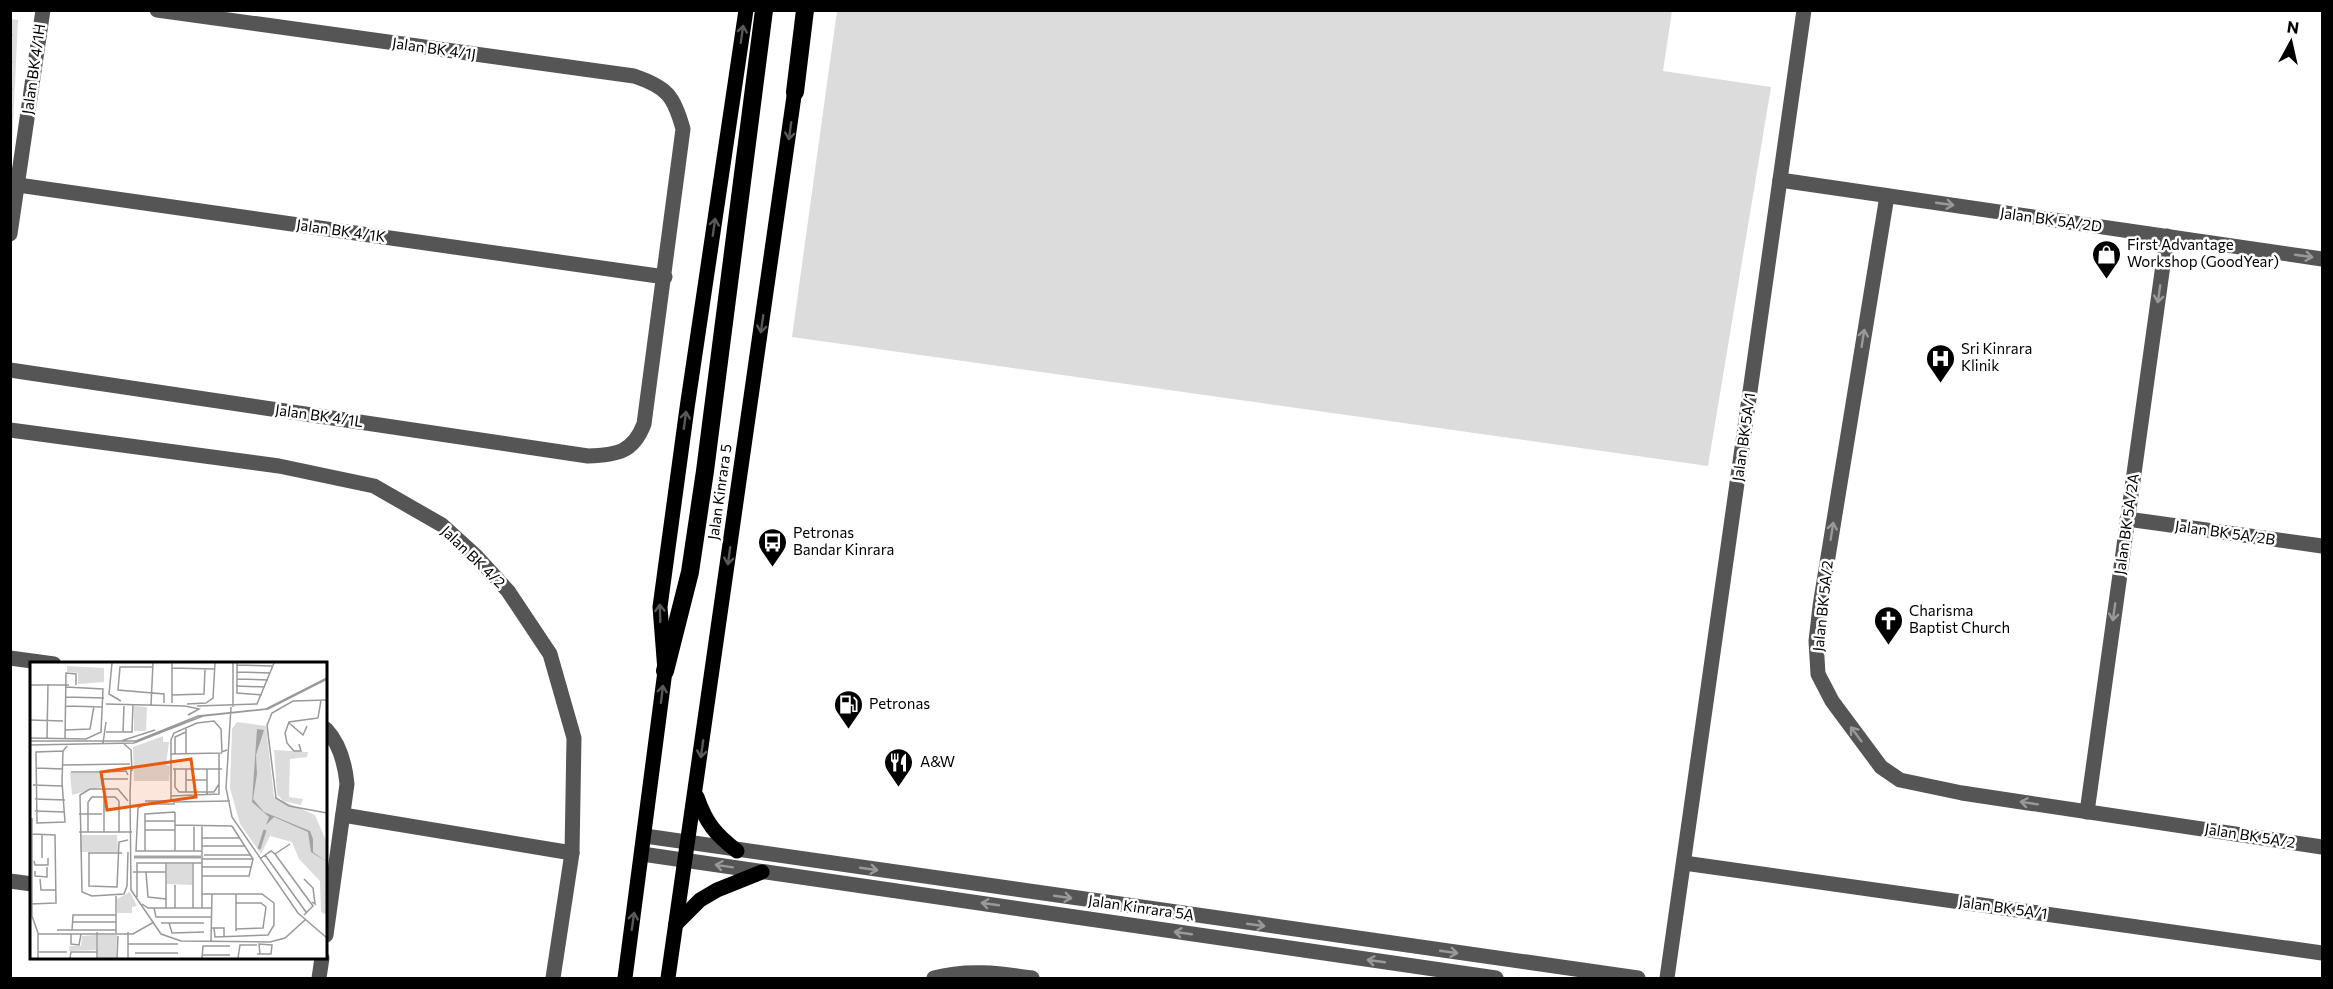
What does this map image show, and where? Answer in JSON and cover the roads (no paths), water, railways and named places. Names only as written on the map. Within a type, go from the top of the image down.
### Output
[{"type":"highway","points":[[665,671],[690,572],[764,10]]},
{"type":"highway","points":[[795,92],[803,10]]},
{"type":"main road","points":[[625,978],[665,671],[660,607],[690,386],[746,10]]},
{"type":"main road","name":"Jalan Kinrara 5","points":[[668,978],[795,92]]},
{"type":"main road","points":[[695,793],[704,818],[718,836],[737,851]]},
{"type":"main road","points":[[676,924],[700,900],[717,890],[762,872]]},
{"type":"street","name":"Jalan BK 4/1H","points":[[10,234],[42,10]]},
{"type":"street","name":"Jalan BK 4/1J","points":[[157,10],[634,76],[653,82],[668,93],[678,109],[683,129],[665,277]]},
{"type":"street","name":"Jalan BK 5A/1","points":[[1667,978],[1804,10]]},
{"type":"street","name":"Jalan BK 5A/2D","points":[[1780,180],[2322,258]]},
{"type":"street","name":"Jalan BK 4/1K","points":[[18,185],[665,277]]},
{"type":"street","name":"Jalan BK 5A/2","points":[[1887,196],[1816,641],[1818,674],[1832,701],[1881,767],[1900,780],[1962,793],[2322,847]]},
{"type":"street","name":"Jalan BK 5A/2A","points":[[2087,812],[2167,236]]},
{"type":"street","name":"Jalan BK 4/1L","points":[[10,370],[588,456],[608,456],[627,450],[639,438],[644,424],[665,277]]},
{"type":"street","name":"Jalan BK 4/2","points":[[10,430],[279,466],[374,486],[442,525],[476,556],[508,591],[550,654],[574,738],[572,853],[553,978]]},
{"type":"street","name":"Jalan BK 5A/2B","points":[[2127,519],[2322,546]]},
{"type":"street","points":[[10,658],[45,662]]},
{"type":"street","points":[[327,730],[345,762],[347,784],[327,921]]},
{"type":"street","points":[[343,814],[572,853]]},
{"type":"street","name":"Jalan Kinrara 5A","points":[[645,836],[737,851],[1638,978]]},
{"type":"street","name":"Jalan Kinrara 5A","points":[[642,854],[1496,978]]},
{"type":"street","name":"Jalan BK 5A/1","points":[[1683,863],[2322,952]]},
{"type":"street","points":[[10,881],[30,884]]},
{"type":"street","points":[[319,978],[322,959]]},
{"type":"street","points":[[934,978],[945,975],[993,972],[1032,978]]},
{"type":"place","name":"First Advantage Workshop (GoodYear)","points":[[2106,280]]},
{"type":"place","name":"Sri Kinrara Klinik","points":[[1940,384]]},
{"type":"place","name":"Petronas Bandar Kinrara","points":[[772,568]]},
{"type":"place","name":"Charisma Baptist Church","points":[[1888,646]]},
{"type":"place","name":"Petronas","points":[[848,730]]},
{"type":"place","name":"A&W","points":[[899,788]]}]
